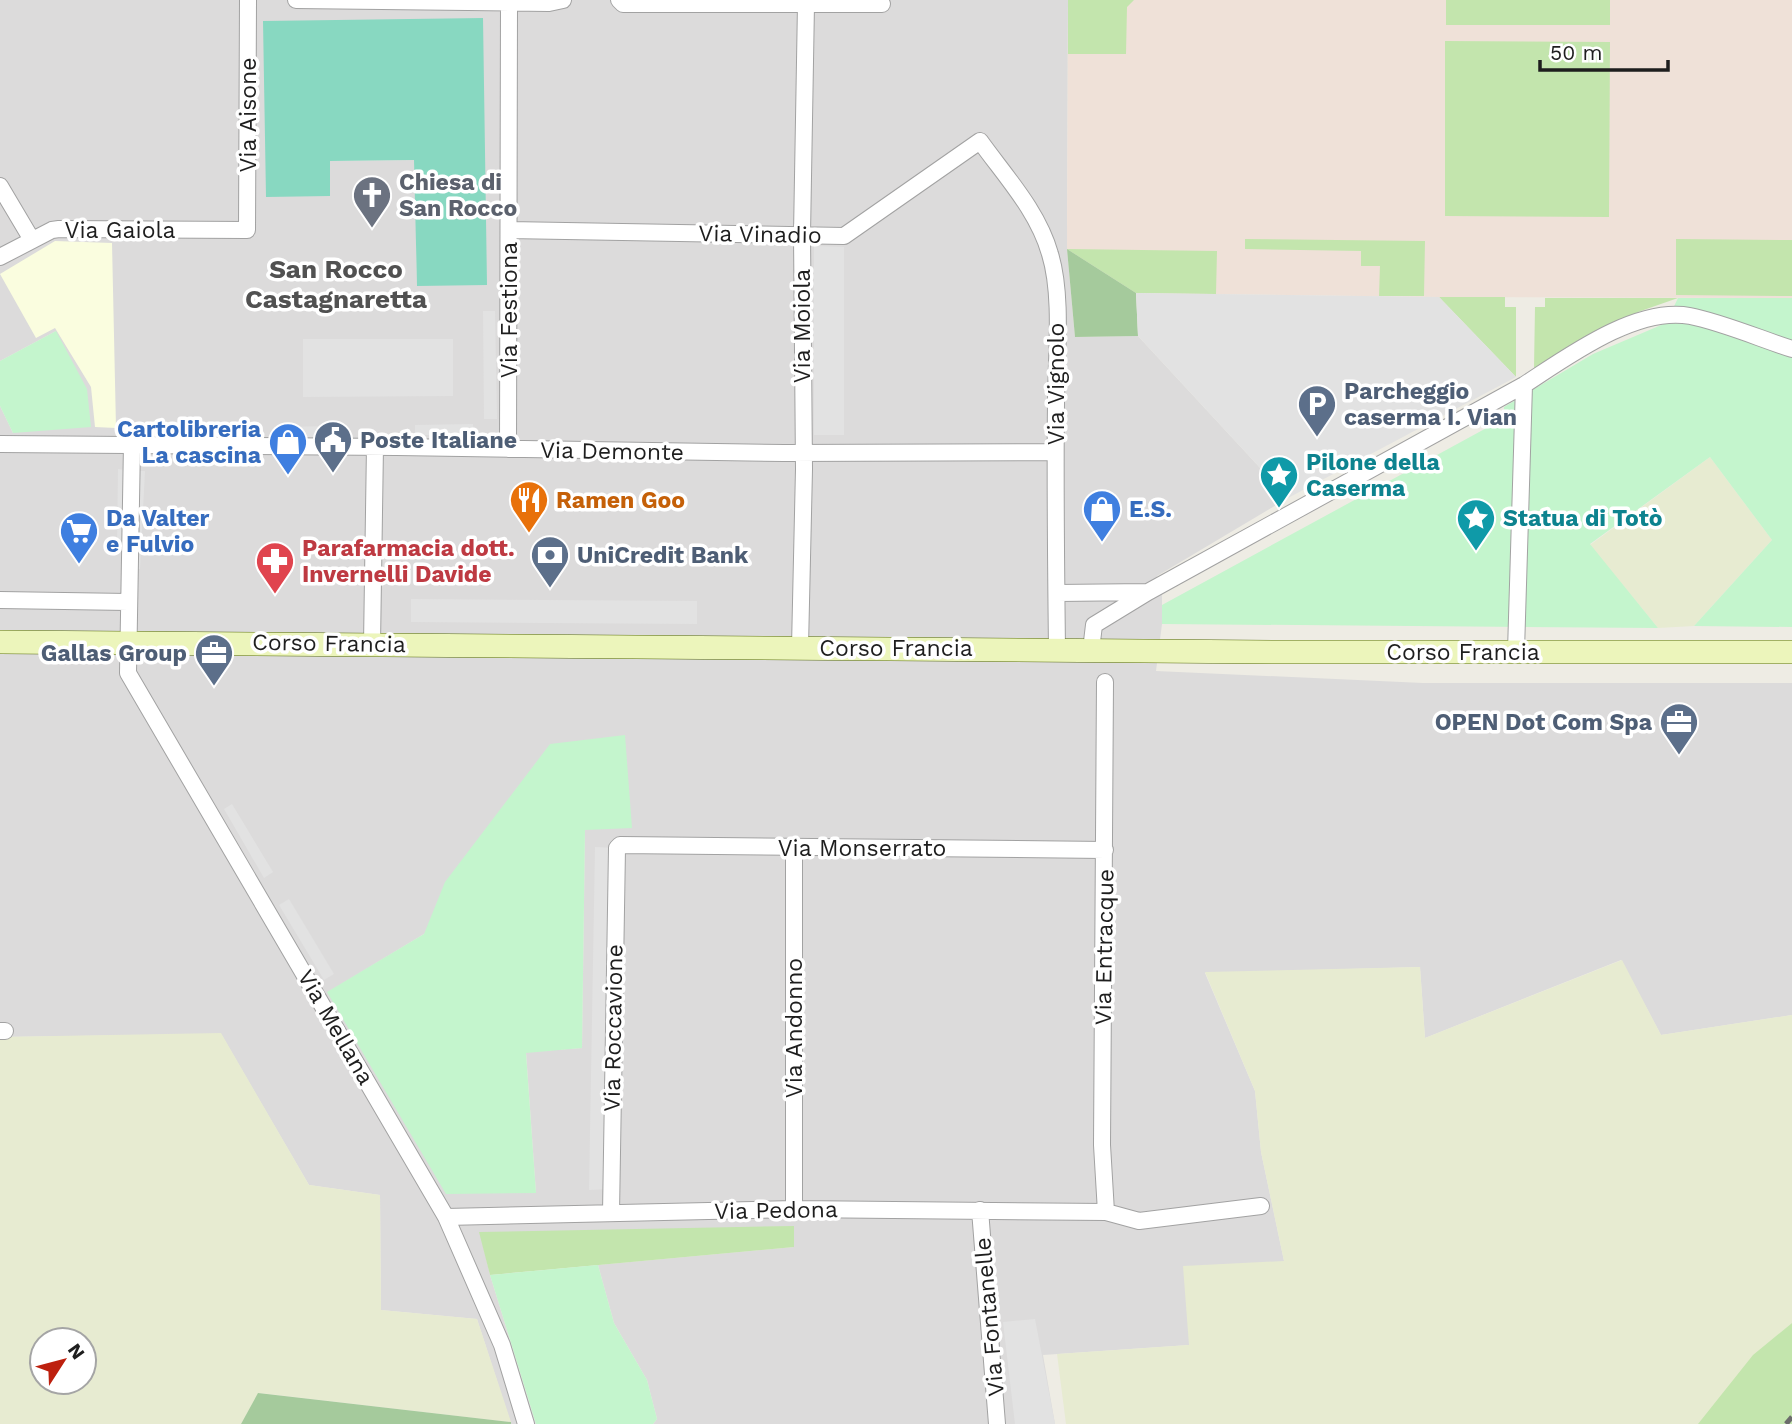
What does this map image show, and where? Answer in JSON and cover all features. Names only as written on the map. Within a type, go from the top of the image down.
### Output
[{"type":"main road","name":"Corso Francia","points":[[0,642],[1282,652],[1792,652]]},
{"type":"street","name":"Via Aisone","points":[[247,230],[248,0]]},
{"type":"street","points":[[296,0],[509,3],[549,3],[563,0]]},
{"type":"street","points":[[619,0],[622,4],[882,4]]},
{"type":"street","name":"Via Festiona","points":[[509,3],[509,449]]},
{"type":"street","name":"Via Moiola","points":[[800,648],[806,4]]},
{"type":"street","name":"Via Vinadio","points":[[509,230],[844,236],[980,141]]},
{"type":"street","name":"Via Vignolo","points":[[980,141],[1031,211],[1043,233],[1057,285],[1057,649]]},
{"type":"street","points":[[0,186],[32,240]]},
{"type":"street","name":"Via Gaiola","points":[[0,257],[59,229],[247,230]]},
{"type":"street","points":[[1091,649],[1094,625],[1148,592],[1524,385],[1617,330],[1656,315],[1689,316],[1792,349]]},
{"type":"street","points":[[1516,651],[1524,385]]},
{"type":"street","name":"Via Demonte","points":[[0,444],[375,446],[803,453],[1055,452]]},
{"type":"street","name":"Via Mellana","points":[[132,444],[128,673],[446,1217],[502,1345],[526,1424]]},
{"type":"street","points":[[372,643],[375,446]]},
{"type":"street","points":[[1057,593],[1148,592]]},
{"type":"street","points":[[0,600],[128,602]]},
{"type":"street","name":"Via Entracque","points":[[1105,682],[1102,1145],[1106,1212]]},
{"type":"street","name":"Via Monserrato","points":[[620,845],[1105,850]]},
{"type":"street","name":"Via Roccavione","points":[[611,1213],[616,861],[617,848],[620,845]]},
{"type":"street","name":"Via Andonno","points":[[794,848],[794,1209]]},
{"type":"street","name":"Via Pedona","points":[[446,1217],[794,1209],[980,1210],[1106,1212],[1139,1221],[1261,1206]]},
{"type":"street","name":"Via Fontanelle","points":[[980,1210],[997,1424]]},
{"type":"shaded area","points":[[0,0],[1068,0],[1067,249],[1075,337],[1138,336],[1288,498],[1157,576],[1162,595],[1162,624],[1156,671],[1423,683],[1792,683],[1792,1015],[1661,1035],[1621,960],[1425,1038],[1420,967],[1205,973],[1255,1091],[1261,1152],[1284,1261],[1189,1345],[1043,1355],[1055,1424],[653,1424],[657,1419],[647,1380],[614,1323],[598,1265],[794,1247],[480,1232],[490,1275],[536,1424],[511,1424],[477,1319],[381,1310],[380,1195],[309,1185],[221,1034],[0,1037],[0,406],[13,433],[56,331],[0,361]],"holes":[[[482,18],[417,286],[415,160],[330,161]],[[625,735],[585,830],[582,1048],[526,1052],[536,1193],[328,992],[424,934]]]},
{"type":"shaded area","points":[[1068,0],[1792,0],[1792,298],[1136,293],[1067,249]]},
{"type":"shaded area","points":[[55,241],[112,243],[116,428],[95,427],[91,387],[55,328],[36,338],[0,274]]},
{"type":"shaded area","points":[[814,246],[844,247],[844,435],[814,435]]},
{"type":"shaded area","name":"Parcheggio caserma I. Vian","points":[[1136,293],[1439,297],[1516,377],[1288,498],[1138,336]]},
{"type":"shaded area","points":[[483,311],[495,311],[497,419],[484,419]]},
{"type":"shaded area","points":[[303,339],[453,339],[453,396],[303,397]]},
{"type":"shaded area","points":[[473,424],[474,435],[415,435],[415,425]]},
{"type":"shaded area","points":[[337,426],[337,438],[275,440],[274,427]]},
{"type":"shaded area","points":[[1710,457],[1772,540],[1694,626],[1658,628],[1590,545]]},
{"type":"shaded area","points":[[118,469],[125,470],[124,548],[117,548]]},
{"type":"shaded area","points":[[137,471],[145,471],[140,569],[133,569]]},
{"type":"shaded area","points":[[411,599],[697,601],[697,624],[411,622]]},
{"type":"shaded area","points":[[232,804],[273,872],[264,878],[224,809]]},
{"type":"shaded area","points":[[595,847],[617,848],[610,1189],[589,1190]]},
{"type":"shaded area","points":[[289,899],[334,974],[324,980],[279,905]]},
{"type":"shaded area","points":[[1622,960],[1661,1035],[1792,1015],[1792,1323],[1762,1348],[1700,1424],[1066,1424],[1057,1354],[1189,1345],[1183,1266],[1284,1261],[1261,1152],[1255,1091],[1205,972],[1420,967],[1425,1038]]},
{"type":"shaded area","points":[[221,1033],[309,1185],[380,1195],[381,1310],[477,1319],[511,1422],[259,1393],[241,1424],[0,1424],[0,1037]]},
{"type":"shaded area","points":[[1035,1319],[1055,1424],[1015,1424],[1003,1322]]},
{"type":"green space","points":[[1068,0],[1134,0],[1127,7],[1126,54],[1068,54]]},
{"type":"green space","points":[[1446,0],[1610,0],[1610,25],[1446,25]]},
{"type":"green space","points":[[483,18],[487,285],[417,286],[414,160],[330,161],[330,196],[266,197],[263,21]]},
{"type":"green space","points":[[1445,41],[1610,42],[1609,217],[1445,216]]},
{"type":"green space","points":[[1245,239],[1425,241],[1424,296],[1379,296],[1380,266],[1361,266],[1361,251],[1245,249]]},
{"type":"green space","points":[[1676,239],[1792,240],[1792,296],[1676,295]]},
{"type":"green space","points":[[1067,249],[1217,251],[1216,294],[1136,293]]},
{"type":"green space","points":[[1067,249],[1136,293],[1138,336],[1075,337]]},
{"type":"green space","points":[[1439,297],[1505,297],[1505,307],[1516,307],[1516,377]]},
{"type":"green space","points":[[1545,298],[1678,298],[1638,312],[1534,368],[1535,307],[1545,307]]},
{"type":"green space","points":[[1678,298],[1792,298],[1792,627],[1694,626],[1772,540],[1710,457],[1590,544],[1658,628],[1162,624],[1162,605],[1503,419],[1504,407],[1593,354],[1666,323]]},
{"type":"green space","points":[[56,331],[87,389],[91,427],[13,433],[0,406],[0,361]]},
{"type":"green space","points":[[625,735],[632,828],[585,830],[582,1048],[526,1053],[536,1193],[446,1194],[327,992],[424,934],[445,882],[550,744]]},
{"type":"green space","points":[[794,1226],[794,1247],[490,1275],[479,1232]]},
{"type":"green space","points":[[598,1265],[614,1323],[647,1380],[657,1419],[653,1424],[536,1424],[490,1275]]},
{"type":"green space","points":[[1792,1323],[1792,1424],[1698,1424],[1753,1355]]},
{"type":"green space","points":[[258,1393],[511,1422],[511,1424],[241,1424]]},
{"type":"railway","points":[[1786,1424],[1792,1417]]},
{"type":"place","name":"Chiesa di San Rocco","points":[[372,229]]},
{"type":"place","name":"Parcheggio caserma I. Vian","points":[[1317,438]]},
{"type":"place","name":"Poste Italiane","points":[[333,474]]},
{"type":"place","name":"Cartolibreria La cascina","points":[[288,476]]},
{"type":"place","name":"Pilone della Caserma","points":[[1279,509]]},
{"type":"place","name":"Ramen Goo","points":[[529,534]]},
{"type":"place","name":"E.S.","points":[[1102,543]]},
{"type":"place","name":"Statua di Totò","points":[[1476,552]]},
{"type":"place","name":"Da Valter e Fulvio","points":[[79,565]]},
{"type":"place","name":"UniCredit Bank","points":[[550,589]]},
{"type":"place","name":"Parafarmacia dott. Invernelli Davide","points":[[275,595]]},
{"type":"place","name":"Gallas Group","points":[[214,687]]},
{"type":"place","name":"OPEN Dot Com Spa","points":[[1679,756]]},
{"type":"district","name":"San Rocco Castagnaretta","points":[[336,284]]}]
